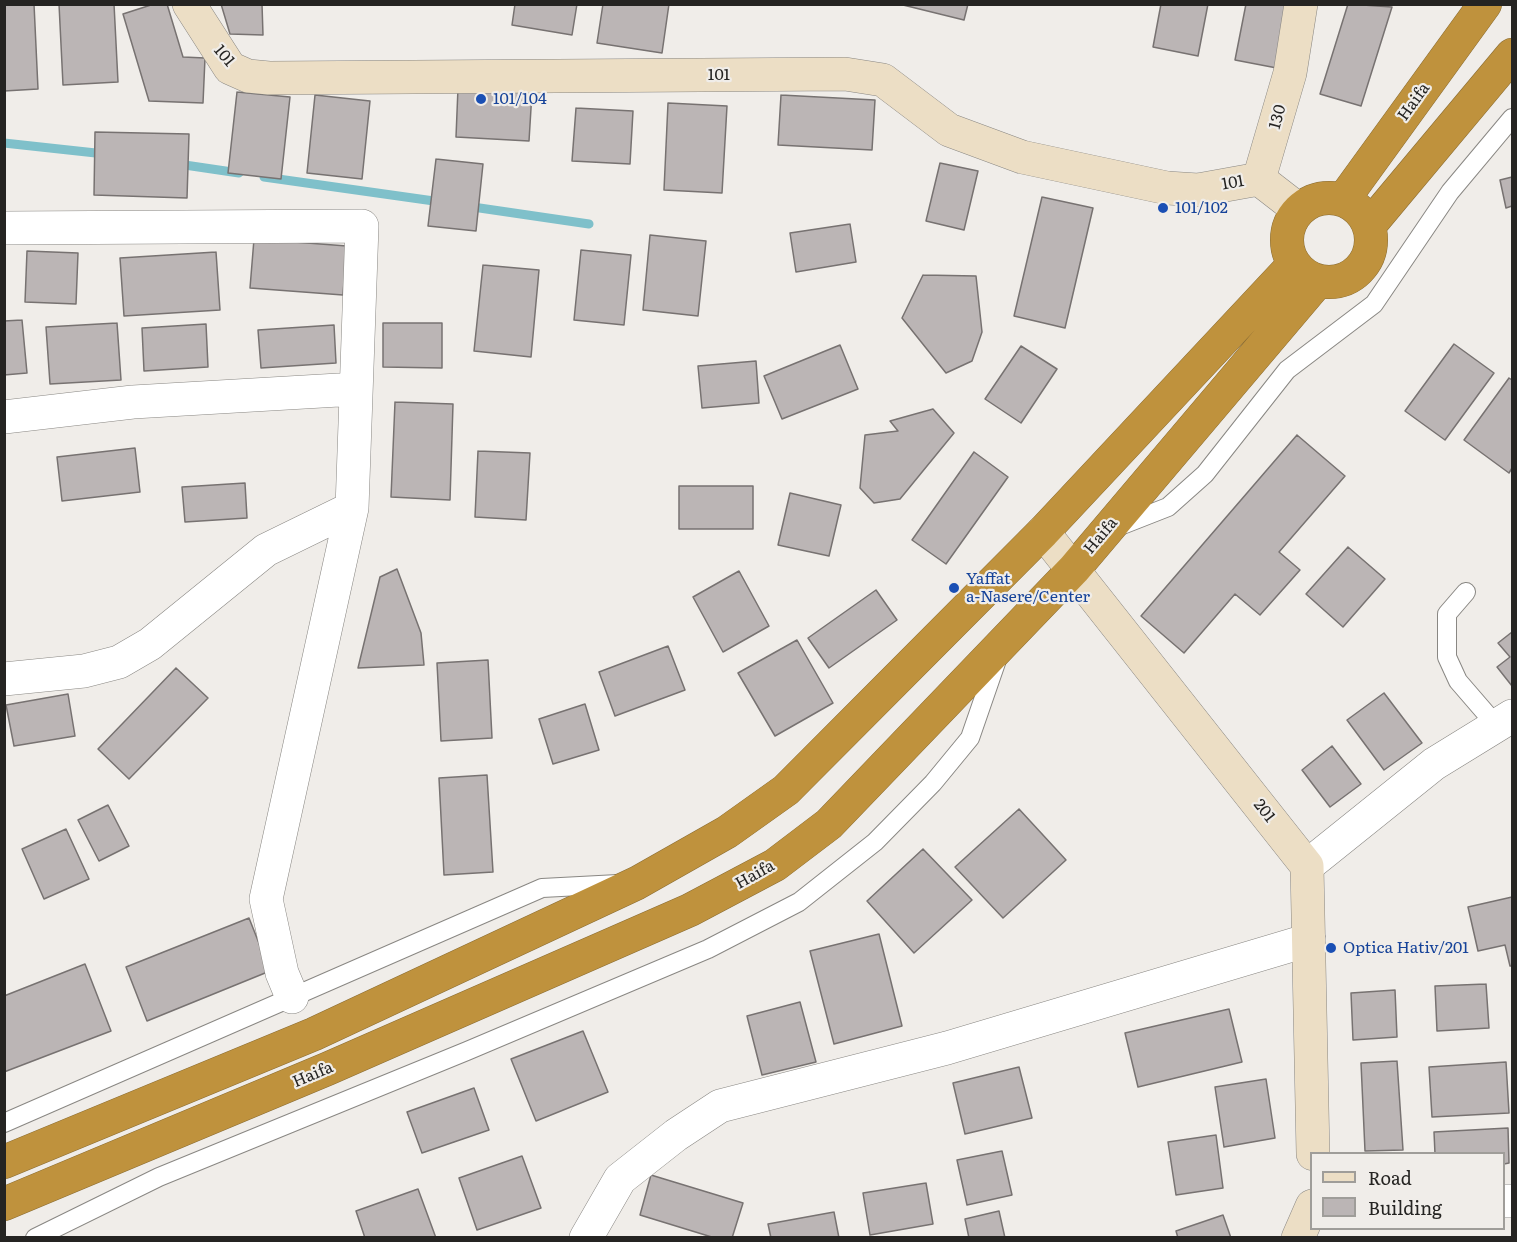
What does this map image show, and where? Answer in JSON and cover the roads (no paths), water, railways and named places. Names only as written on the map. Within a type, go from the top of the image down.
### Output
[{"type":"highway","name":"Haifa","points":[[1343,200],[1485,4]]},
{"type":"highway","points":[[1369,226],[1506,67]]},
{"type":"highway","points":[[1319,199],[1343,200],[1363,214],[1369,226],[1371,248],[1360,269],[1341,281],[1306,273],[1288,251],[1287,237],[1291,222],[1299,210],[1319,199]]},
{"type":"highway","name":"Haifa","points":[[4,1203],[327,1069],[690,910],[775,865],[829,824],[1074,568],[1105,532],[1306,273]]},
{"type":"highway","points":[[4,1162],[314,1034],[638,883],[727,832],[786,790],[1306,273]]},
{"type":"street","name":"101","points":[[189,4],[230,68],[248,76],[281,78],[844,74],[883,80],[949,130],[1022,157],[1167,188],[1198,190],[1259,179]]},
{"type":"street","name":"130","points":[[1259,179],[1290,73],[1301,4]]},
{"type":"street","points":[[1259,179],[1299,210]]},
{"type":"street","points":[[4,228],[362,226],[352,508],[266,898],[282,973],[292,997]]},
{"type":"street","points":[[4,417],[133,402],[356,389]]},
{"type":"street","points":[[4,679],[84,671],[119,662],[150,645],[266,550],[352,508]]},
{"type":"street","name":"201","points":[[1043,532],[1074,568],[1307,866]]},
{"type":"street","points":[[1313,1152],[1307,866],[1434,764],[1504,720]]},
{"type":"street","points":[[586,1238],[620,1179],[676,1135],[720,1106],[947,1048],[1309,940]]},
{"type":"street","points":[[1298,1238],[1310,1208]]},
{"type":"lane","points":[[1105,532],[1168,507],[1205,474],[1287,370],[1374,304],[1450,192],[1512,118]]},
{"type":"lane","points":[[1466,592],[1447,614],[1447,657],[1458,681],[1504,720]]},
{"type":"lane","points":[[35,1238],[159,1177],[708,950],[799,902],[875,842],[933,783],[970,738],[1004,641]]},
{"type":"lane","points":[[4,1123],[542,888],[638,883]]},
{"type":"waterway","points":[[4,143],[105,154]]},
{"type":"waterway","points":[[178,164],[239,173]]},
{"type":"waterway","points":[[264,177],[441,202]]},
{"type":"waterway","points":[[466,206],[589,224]]},
{"type":"place","name":"101/104","points":[[481,99]]},
{"type":"place","name":"101/102","points":[[1163,208]]},
{"type":"place","name":"Yaffat a-Nasere/Center","points":[[954,588]]},
{"type":"place","name":"Optica Hativ/201","points":[[1331,948]]}]
